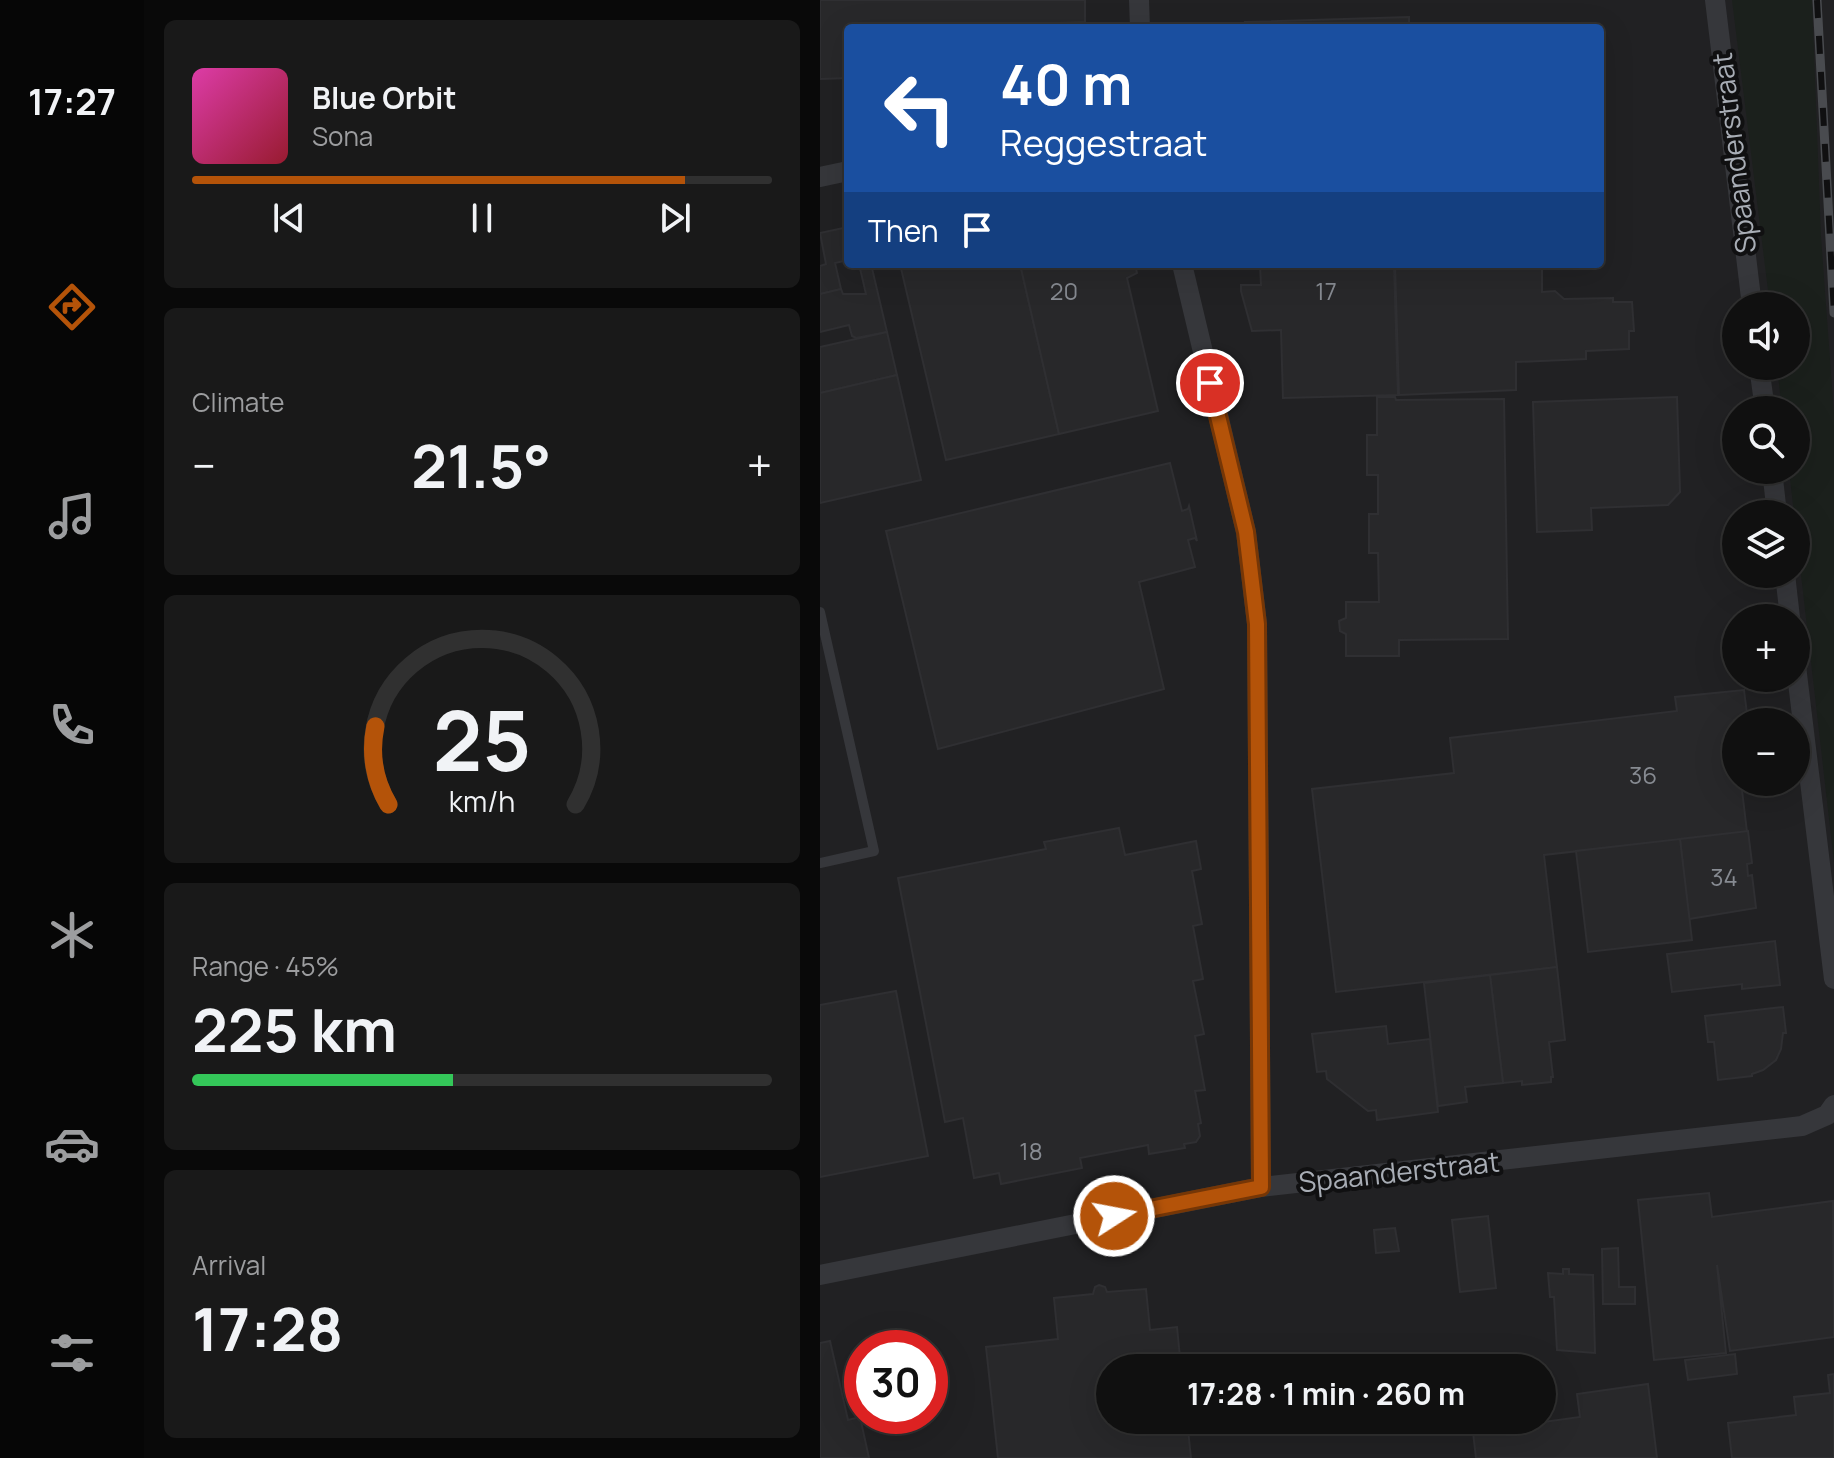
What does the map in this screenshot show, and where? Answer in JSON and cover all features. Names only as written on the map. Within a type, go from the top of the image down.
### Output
[{"type":"street","points":[[1139,0],[1140,24]]},
{"type":"street","name":"Spaanderstraat","points":[[1715,0],[1750,292]]},
{"type":"street","points":[[820,177],[844,172]]},
{"type":"street","points":[[1183,268],[1246,532],[1257,624],[1261,1187]]},
{"type":"street","points":[[1799,692],[1834,979]]},
{"type":"street","name":"Spaanderstraat","points":[[820,1275],[1261,1187],[1802,1126],[1827,1115],[1834,1105]]},
{"type":"lane","points":[[820,612],[874,851],[820,863]]},
{"type":"shaded area","points":[[820,0],[1834,0],[1834,1458],[820,1458]]},
{"type":"shaded area","points":[[1732,0],[1812,0],[1821,237],[1834,414],[1834,862],[1810,653],[1810,604],[1804,604],[1803,588],[1810,588],[1810,500],[1792,500],[1791,484],[1810,484],[1810,396],[1780,396],[1779,380],[1810,380],[1810,292],[1768,292]]},
{"type":"building","points":[[820,0],[1085,0],[1085,22],[844,24],[844,78],[820,79]]},
{"type":"building","points":[[1409,17],[1409,24],[1245,22]]},
{"type":"building","points":[[844,228],[844,261],[835,263],[841,289],[820,294],[820,266],[826,264],[820,233]]},
{"type":"building","points":[[860,268],[872,268],[887,332],[856,338],[852,336],[849,325],[820,332],[820,294],[841,289],[843,294],[866,294]]},
{"type":"building","points":[[901,268],[1021,268],[1059,434],[946,460]]},
{"type":"building","points":[[1021,268],[1136,268],[1137,273],[1127,278],[1158,411],[1059,434]]},
{"type":"building","points":[[1260,268],[1394,268],[1398,395],[1283,398],[1281,330],[1252,331],[1241,291],[1241,285],[1261,285]]},
{"type":"building","points":[[1395,268],[1542,268],[1542,292],[1555,291],[1564,299],[1613,298],[1613,302],[1632,302],[1634,331],[1629,331],[1629,349],[1586,351],[1586,359],[1516,362],[1516,390],[1399,395]]},
{"type":"building","points":[[887,332],[897,375],[820,393],[820,347]]},
{"type":"building","points":[[897,375],[921,480],[820,503],[820,393]]},
{"type":"building","points":[[1377,397],[1395,397],[1396,400],[1504,399],[1508,639],[1399,640],[1399,656],[1346,656],[1346,634],[1340,631],[1339,621],[1346,618],[1346,602],[1379,602],[1378,553],[1369,553],[1369,514],[1378,514],[1378,475],[1367,475],[1367,435],[1377,435]]},
{"type":"building","points":[[1677,397],[1680,492],[1668,505],[1591,508],[1592,530],[1537,532],[1533,402]]},
{"type":"building","points":[[1170,463],[1182,511],[1189,506],[1197,541],[1195,538],[1188,540],[1195,567],[1139,582],[1164,689],[938,749],[886,531]]},
{"type":"building","points":[[1744,692],[1746,708],[1722,708],[1722,796],[1743,796],[1747,832],[1544,855],[1557,967],[1336,992],[1312,789],[1454,773],[1450,738],[1677,711],[1675,697]]},
{"type":"building","points":[[1119,828],[1125,855],[1196,841],[1201,869],[1192,871],[1202,924],[1193,926],[1203,979],[1193,981],[1204,1034],[1195,1036],[1205,1090],[1195,1091],[1201,1123],[1198,1124],[1200,1136],[1196,1142],[1184,1144],[1185,1148],[1149,1154],[1148,1145],[1080,1158],[1082,1168],[1001,1184],[999,1173],[974,1178],[963,1118],[945,1122],[898,878],[1046,849],[1044,842]]},
{"type":"building","points":[[1748,831],[1752,863],[1747,864],[1748,876],[1752,875],[1756,908],[1689,919],[1680,839]]},
{"type":"building","points":[[1680,839],[1692,940],[1588,952],[1576,851]]},
{"type":"building","points":[[1775,941],[1780,985],[1742,989],[1742,984],[1672,992],[1667,954]]},
{"type":"building","points":[[1557,967],[1565,1040],[1549,1042],[1551,1082],[1503,1083],[1490,975]]},
{"type":"building","points":[[1490,975],[1503,1083],[1465,1087],[1467,1102],[1438,1106],[1424,983]]},
{"type":"building","points":[[896,991],[928,1156],[820,1177],[820,1005]]},
{"type":"building","points":[[1783,1007],[1786,1033],[1783,1033],[1776,1060],[1752,1076],[1718,1080],[1714,1042],[1708,1042],[1705,1016]]},
{"type":"building","points":[[1386,1026],[1388,1044],[1430,1039],[1438,1112],[1377,1120],[1376,1110],[1368,1111],[1327,1079],[1326,1071],[1317,1072],[1312,1034]]},
{"type":"building","points":[[1709,1193],[1712,1217],[1833,1201],[1834,1337],[1730,1351],[1717,1265],[1726,1353],[1654,1360],[1638,1200]]},
{"type":"building","points":[[1488,1216],[1496,1288],[1460,1292],[1452,1220]]},
{"type":"building","points":[[1395,1228],[1399,1251],[1376,1253],[1374,1230]]},
{"type":"building","points":[[1618,1248],[1619,1287],[1635,1287],[1635,1304],[1603,1304],[1602,1249]]},
{"type":"building","points":[[1563,1269],[1569,1269],[1569,1274],[1593,1275],[1595,1353],[1557,1350],[1554,1297],[1550,1297],[1548,1273],[1563,1274]]},
{"type":"building","points":[[1095,1287],[1105,1287],[1107,1292],[1146,1289],[1150,1330],[1177,1327],[1180,1354],[1096,1354],[1096,1434],[1188,1434],[1191,1458],[998,1458],[986,1347],[1058,1339],[1054,1298],[1093,1294]]},
{"type":"building","points":[[830,1341],[844,1402],[844,1434],[864,1434],[869,1458],[820,1458],[820,1343]]},
{"type":"building","points":[[1735,1354],[1737,1374],[1688,1380],[1685,1360]]},
{"type":"building","points":[[1834,1374],[1834,1458],[1732,1458],[1728,1423],[1796,1415],[1794,1397],[1830,1393],[1828,1375]]},
{"type":"building","points":[[1648,1384],[1657,1458],[1476,1458],[1473,1434],[1556,1434],[1556,1420],[1580,1417],[1577,1394]]},
{"type":"railway","points":[[1817,0],[1834,313]]},
{"type":"route","points":[[1114,1216],[1261,1187],[1257,624],[1246,532],[1210,383]]}]
